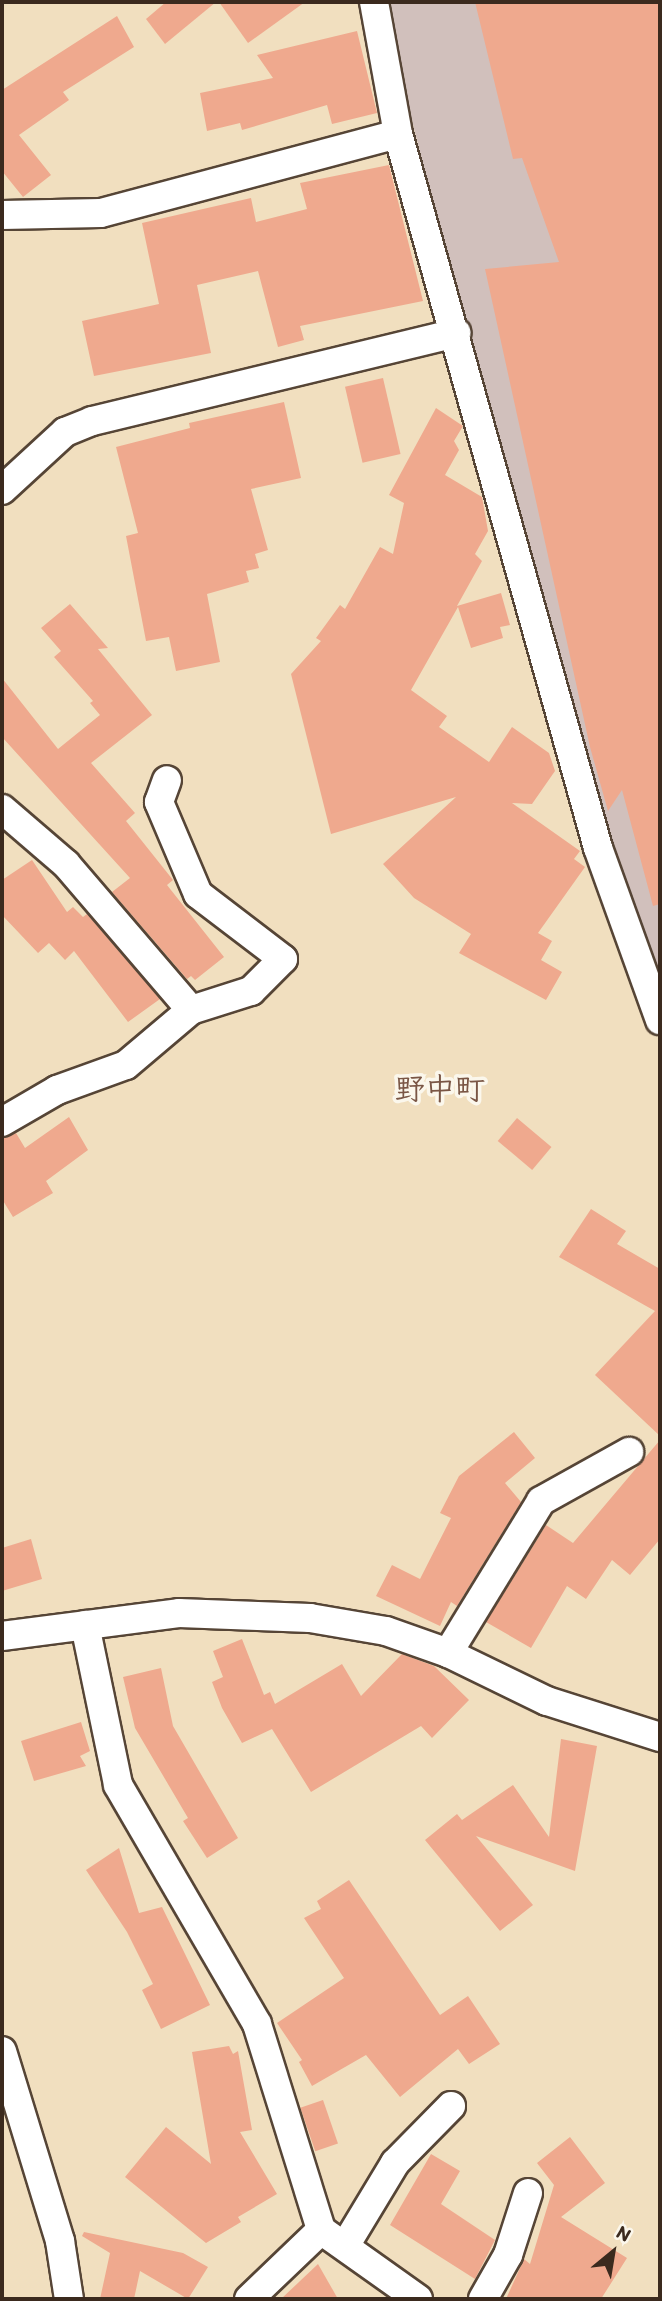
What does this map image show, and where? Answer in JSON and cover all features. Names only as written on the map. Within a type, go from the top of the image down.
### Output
[{"type":"street","points":[[374,2],[398,134],[457,333],[598,848],[660,1020]]},
{"type":"street","points":[[2,215],[101,212],[398,134]]},
{"type":"street","points":[[2,490],[65,432],[92,421],[457,333]]},
{"type":"street","points":[[2,1122],[57,1090],[126,1065],[191,1010],[251,991],[283,959],[198,894],[159,802],[167,780]]},
{"type":"street","points":[[2,809],[66,864],[191,1010]]},
{"type":"street","points":[[448,1653],[541,1500],[629,1452]]},
{"type":"street","points":[[2,1636],[179,1613],[310,1618],[386,1631],[448,1653],[547,1701],[660,1737]]},
{"type":"street","points":[[85,1625],[118,1785],[257,2025],[321,2230],[418,2299]]},
{"type":"street","points":[[4,2066],[60,2241],[69,2299]]},
{"type":"street","points":[[345,2246],[395,2163],[452,2106]]},
{"type":"street","points":[[483,2299],[508,2255],[527,2193]]},
{"type":"street","points":[[248,2299],[321,2230]]},
{"type":"shaded area","points":[[382,2],[660,2],[660,1006],[574,761]]},
{"type":"building","points":[[166,2],[216,2],[165,44],[146,19]]},
{"type":"building","points":[[219,2],[305,2],[248,43]]},
{"type":"building","points":[[475,2],[660,2],[660,904],[653,906],[622,790],[608,811],[590,747],[485,269],[559,262],[522,158],[513,159]]},
{"type":"building","points":[[117,16],[134,47],[63,92],[69,100],[19,135],[51,175],[23,197],[2,171],[2,90]]},
{"type":"building","points":[[357,31],[377,113],[332,124],[327,105],[242,130],[240,123],[207,131],[200,93],[273,78],[257,55]]},
{"type":"building","points":[[389,165],[423,301],[300,326],[304,340],[278,347],[258,271],[197,285],[211,353],[94,376],[82,321],[159,304],[142,223],[251,198],[256,222],[307,209],[300,183]]},
{"type":"building","points":[[383,378],[401,454],[363,463],[345,387]]},
{"type":"building","points":[[284,402],[301,478],[251,489],[268,550],[255,554],[259,568],[246,571],[249,582],[207,594],[220,662],[176,671],[169,637],[146,641],[126,536],[138,533],[116,447],[190,428],[189,423]]},
{"type":"building","points":[[436,408],[463,426],[454,441],[459,450],[445,475],[482,497],[488,531],[475,554],[482,561],[457,606],[501,593],[510,625],[500,627],[503,638],[471,648],[458,607],[411,690],[447,716],[439,727],[489,762],[512,727],[549,753],[555,771],[532,804],[512,803],[580,851],[574,859],[585,867],[538,933],[552,941],[541,960],[562,972],[546,1000],[459,953],[471,934],[414,898],[383,864],[456,797],[331,834],[291,674],[321,641],[316,638],[340,605],[345,609],[380,547],[393,554],[404,503],[389,495]]},
{"type":"building","points":[[70,604],[108,648],[98,649],[152,715],[91,763],[135,813],[126,821],[173,880],[167,885],[224,957],[195,980],[191,976],[187,979],[112,892],[130,878],[2,737],[2,678],[58,749],[100,715],[90,703],[93,701],[54,657],[61,651],[41,628]]},
{"type":"building","points":[[32,860],[67,912],[73,907],[83,917],[87,914],[160,999],[128,1022],[74,951],[65,960],[49,943],[38,953],[2,915],[2,880]]},
{"type":"building","points":[[69,1117],[88,1150],[46,1181],[53,1193],[13,1217],[2,1199],[2,1139],[16,1133],[25,1148]]},
{"type":"building","points":[[517,1118],[551,1147],[532,1170],[498,1141]]},
{"type":"building","points":[[591,1209],[626,1231],[617,1244],[660,1269],[660,1436],[595,1375],[655,1311],[559,1257]]},
{"type":"building","points":[[514,1432],[535,1458],[505,1483],[521,1502],[457,1606],[451,1602],[440,1626],[376,1596],[392,1565],[420,1579],[451,1518],[440,1513],[459,1476]]},
{"type":"building","points":[[660,1440],[660,1539],[630,1575],[612,1560],[586,1599],[567,1586],[531,1648],[486,1622],[546,1525],[573,1543]]},
{"type":"building","points":[[31,1539],[42,1579],[2,1591],[2,1548]]},
{"type":"building","points":[[242,1639],[264,1695],[270,1692],[275,1704],[342,1664],[361,1696],[402,1654],[434,1666],[469,1700],[432,1738],[421,1726],[311,1792],[272,1729],[242,1743],[222,1708],[212,1682],[223,1677],[213,1651]]},
{"type":"building","points":[[161,1668],[173,1726],[238,1838],[207,1858],[183,1821],[188,1818],[135,1728],[123,1677]]},
{"type":"building","points":[[81,1722],[90,1751],[80,1756],[86,1766],[34,1781],[21,1741]]},
{"type":"building","points":[[561,1739],[597,1746],[575,1871],[476,1836],[533,1905],[500,1931],[425,1840],[457,1814],[462,1820],[513,1785],[549,1837]]},
{"type":"building","points":[[119,1848],[139,1913],[162,1907],[210,2005],[161,2029],[142,1990],[153,1984],[127,1932],[86,1870]]},
{"type":"building","points":[[349,1880],[440,2015],[468,1996],[500,2044],[469,2064],[458,2049],[400,2097],[366,2055],[312,2086],[299,2062],[302,2060],[277,2023],[344,1978],[304,1918],[321,1909],[317,1901]]},
{"type":"building","points":[[229,2046],[233,2054],[238,2051],[252,2130],[240,2132],[277,2194],[238,2217],[241,2222],[206,2243],[125,2177],[166,2127],[211,2164],[192,2052]]},
{"type":"building","points":[[323,2100],[338,2143],[315,2151],[300,2108]]},
{"type":"building","points":[[570,2137],[605,2183],[561,2217],[627,2258],[601,2299],[506,2299],[524,2259],[530,2264],[554,2185],[537,2163]]},
{"type":"building","points":[[431,2154],[460,2171],[441,2204],[495,2240],[475,2279],[390,2225]]},
{"type":"building","points":[[84,2232],[183,2253],[208,2267],[188,2299],[140,2271],[134,2299],[100,2299],[110,2253],[82,2236]]},
{"type":"building","points":[[318,2264],[338,2299],[281,2299]]},
{"type":"district","name":"野中町","points":[[440,1089]]}]
